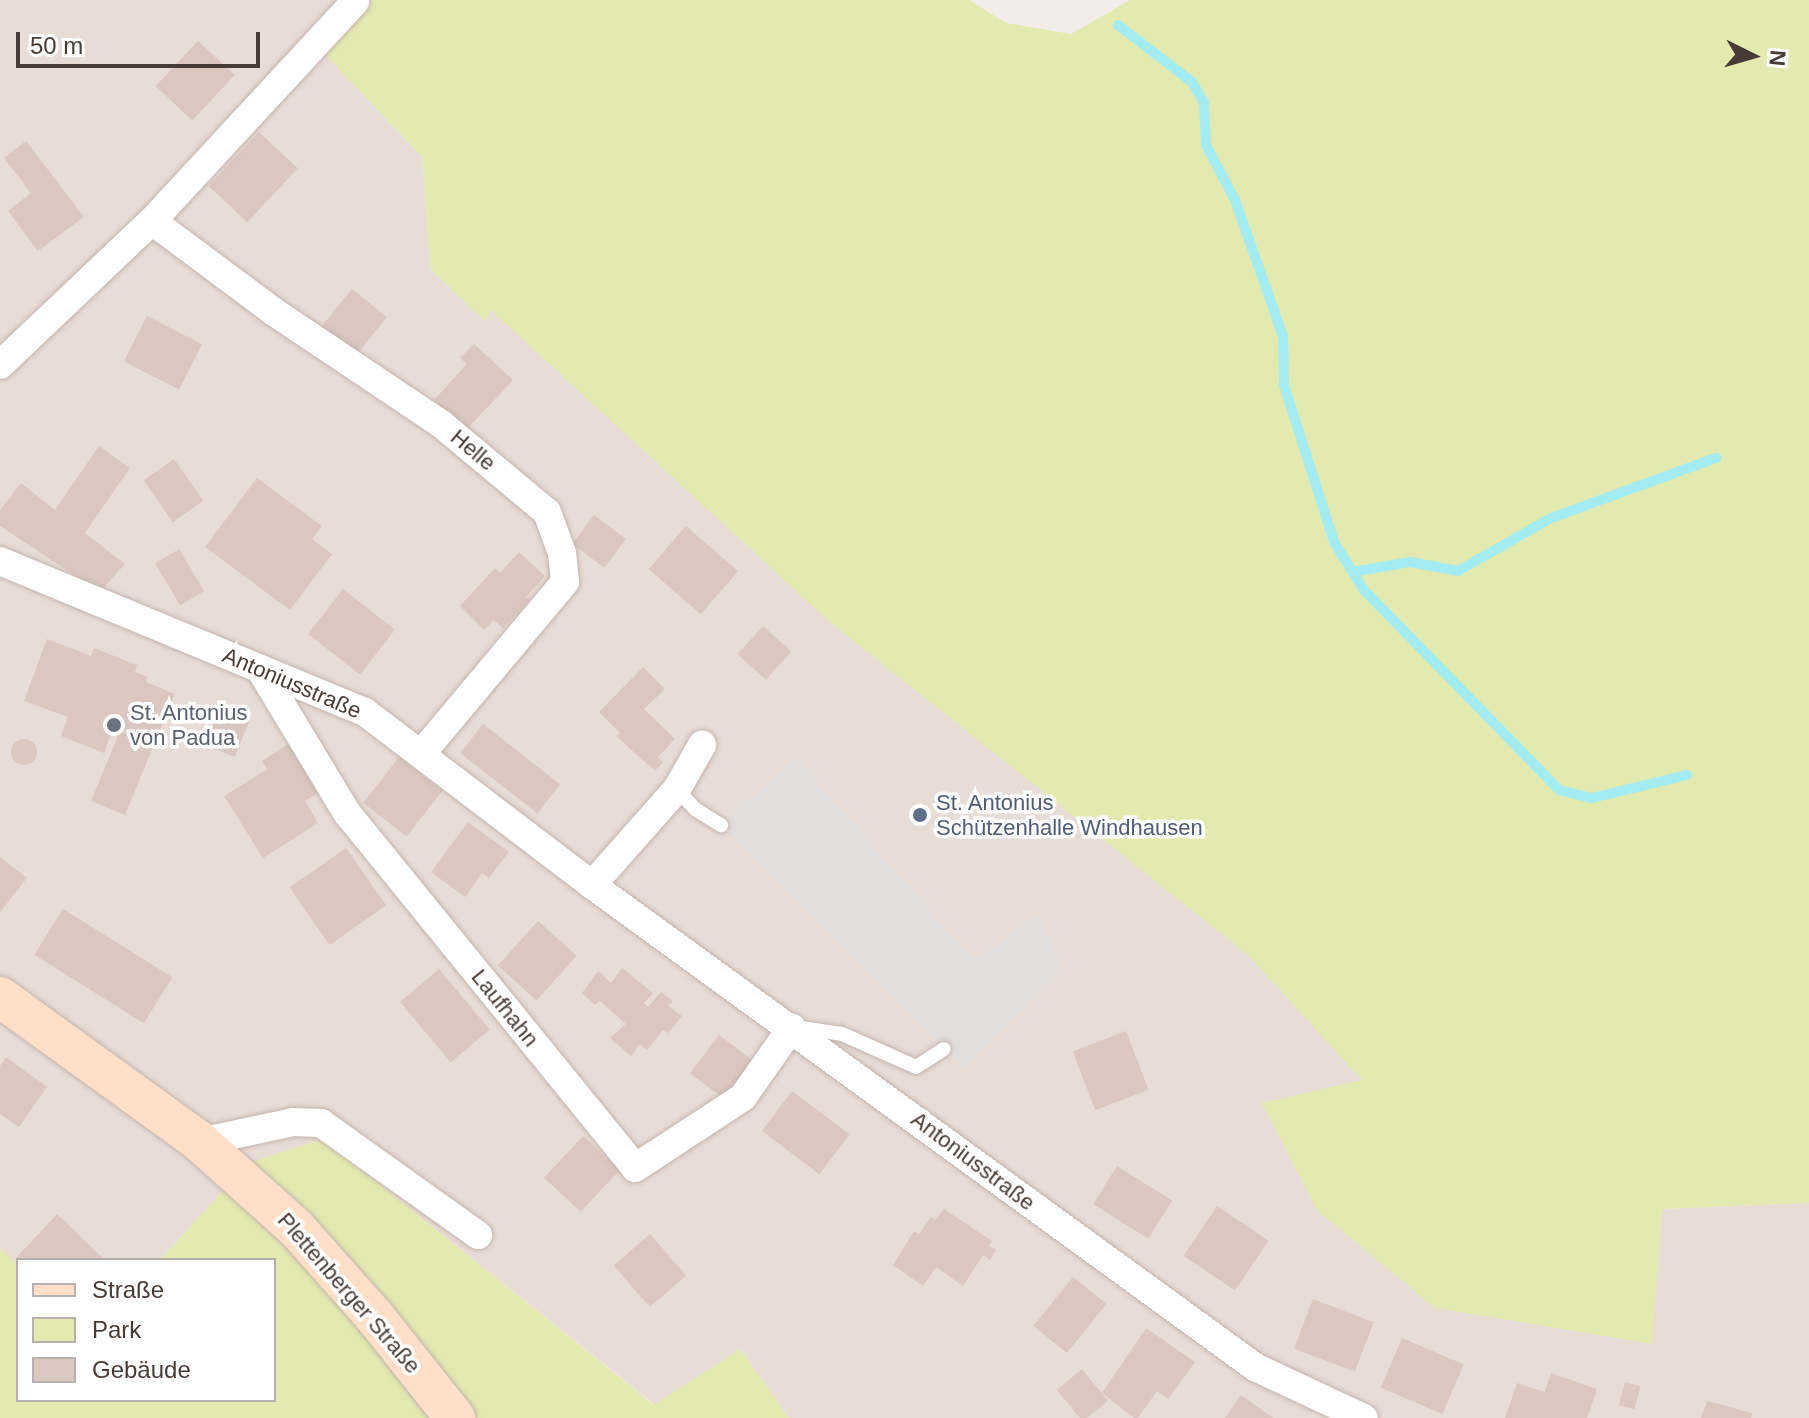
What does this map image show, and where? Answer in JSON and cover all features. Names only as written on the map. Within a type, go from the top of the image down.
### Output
[{"type":"main road","name":"Plettenberger Straße","points":[[0,997],[200,1142],[296,1228],[375,1317],[455,1418]]},
{"type":"street","points":[[0,365],[152,221],[355,2]]},
{"type":"street","name":"Helle","points":[[152,221],[274,312],[440,423],[547,512],[562,553],[565,582],[421,754]]},
{"type":"street","name":"Antoniusstraße","points":[[0,561],[365,712],[592,885],[792,1027],[1255,1367],[1364,1418]]},
{"type":"street","name":"Laufhahn","points":[[260,669],[347,813],[635,1168],[743,1097],[792,1027]]},
{"type":"street","points":[[592,885],[677,789],[702,745]]},
{"type":"street","points":[[200,1142],[293,1122],[321,1123],[478,1235]]},
{"type":"lane","points":[[677,789],[695,809],[721,825]]},
{"type":"lane","points":[[792,1027],[842,1034],[916,1067],[944,1049]]},
{"type":"shaded area","points":[[0,0],[374,0],[325,54],[422,157],[431,270],[486,320],[491,309],[1252,957],[1651,1344],[1662,1209],[1809,1203],[1809,1418],[789,1418],[740,1349],[655,1405],[323,1139],[248,1163],[162,1258],[16,1258],[16,1263],[0,1248]]},
{"type":"shaded area","points":[[796,758],[975,962],[1037,914],[1062,966],[963,1068],[721,825]]},
{"type":"green space","points":[[374,0],[969,0],[1006,23],[1071,34],[1130,0],[1809,0],[1809,1203],[1662,1209],[1652,1344],[1435,1308],[1317,1210],[1262,1103],[1362,1080],[1248,955],[831,623],[491,310],[485,321],[431,270],[422,157],[325,54]]},
{"type":"green space","points":[[323,1139],[654,1405],[740,1349],[789,1418],[0,1418],[0,1248],[16,1263],[16,1402],[276,1402],[276,1258],[162,1258],[248,1163]]},
{"type":"building","points":[[198,41],[235,75],[192,120],[156,86]]},
{"type":"building","points":[[259,132],[298,168],[247,222],[209,186]]},
{"type":"building","points":[[26,141],[84,217],[38,251],[8,211],[31,193],[4,158]]},
{"type":"building","points":[[352,289],[387,317],[357,355],[322,326]]},
{"type":"building","points":[[147,316],[202,344],[179,390],[124,361]]},
{"type":"building","points":[[474,344],[513,380],[467,429],[434,400],[467,364],[460,358]]},
{"type":"building","points":[[99,446],[130,468],[85,533],[125,564],[100,592],[0,526],[0,510],[21,483],[55,510]]},
{"type":"building","points":[[174,459],[203,501],[173,522],[144,480]]},
{"type":"building","points":[[257,478],[322,526],[312,539],[332,554],[290,610],[205,547]]},
{"type":"building","points":[[594,515],[626,539],[604,568],[572,544]]},
{"type":"building","points":[[686,526],[738,571],[701,614],[649,569]]},
{"type":"building","points":[[179,549],[204,591],[180,605],[155,563]]},
{"type":"building","points":[[519,552],[545,576],[526,597],[530,600],[503,628],[494,620],[484,630],[460,606],[495,568],[500,573]]},
{"type":"building","points":[[343,589],[395,630],[360,675],[308,634]]},
{"type":"building","points":[[763,626],[791,651],[766,680],[738,654]]},
{"type":"building","name":"St. Antonius von Padua","points":[[47,639],[91,656],[94,648],[137,665],[135,672],[148,677],[146,682],[175,694],[125,815],[91,801],[118,736],[111,733],[104,753],[61,736],[68,717],[24,701]]},
{"type":"building","points":[[643,667],[665,689],[644,709],[675,739],[658,757],[663,762],[655,771],[616,736],[620,733],[599,712]]},
{"type":"building","points":[[220,708],[250,720],[235,757],[205,745]]},
{"type":"building","points":[[483,724],[560,784],[537,813],[460,753]]},
{"type":"building","points":[[297,738],[328,786],[305,801],[318,823],[263,858],[224,796],[267,769],[262,761]]},
{"type":"building","points":[[24,739],[33,743],[37,752],[33,761],[24,765],[15,761],[11,752],[15,743]]},
{"type":"building","points":[[399,757],[442,791],[407,837],[363,803]]},
{"type":"building","points":[[468,822],[509,852],[489,878],[482,873],[465,897],[431,872]]},
{"type":"building","points":[[346,848],[386,905],[330,945],[289,888]]},
{"type":"building","points":[[0,857],[27,878],[0,912]]},
{"type":"building","points":[[63,909],[172,977],[144,1023],[34,955]]},
{"type":"building","points":[[538,921],[577,956],[536,1000],[498,966]]},
{"type":"building","points":[[622,968],[653,993],[644,1003],[648,1007],[661,992],[673,1001],[668,1006],[682,1016],[668,1033],[663,1030],[647,1050],[640,1044],[631,1056],[610,1038],[626,1024],[600,1001],[595,1005],[582,993],[598,971],[611,983]]},
{"type":"building","points":[[439,969],[490,1030],[451,1062],[400,1002]]},
{"type":"building","points":[[1126,1031],[1149,1090],[1095,1110],[1073,1051]]},
{"type":"building","points":[[719,1035],[753,1061],[724,1099],[690,1073]]},
{"type":"building","points":[[6,1057],[47,1087],[19,1127],[0,1114],[0,1066]]},
{"type":"building","points":[[792,1091],[850,1134],[819,1174],[762,1131]]},
{"type":"building","points":[[583,1136],[620,1170],[581,1212],[544,1178]]},
{"type":"building","points":[[1117,1166],[1172,1200],[1148,1239],[1093,1204]]},
{"type":"building","points":[[1217,1206],[1268,1241],[1235,1290],[1183,1256]]},
{"type":"building","points":[[944,1209],[992,1241],[989,1246],[996,1250],[990,1260],[983,1255],[963,1286],[936,1267],[923,1286],[893,1265],[914,1231],[919,1234],[931,1217],[935,1220]]},
{"type":"building","points":[[57,1214],[103,1258],[16,1258]]},
{"type":"building","points":[[650,1234],[686,1276],[650,1307],[614,1265]]},
{"type":"building","points":[[1073,1277],[1106,1304],[1067,1353],[1033,1326]]},
{"type":"building","points":[[1313,1299],[1374,1322],[1355,1372],[1294,1348]]},
{"type":"building","points":[[1146,1328],[1195,1362],[1168,1399],[1157,1391],[1138,1418],[1134,1418],[1102,1393]]},
{"type":"building","points":[[1402,1338],[1464,1364],[1443,1414],[1381,1388]]},
{"type":"building","points":[[1082,1369],[1108,1401],[1087,1418],[1080,1418],[1057,1390]]},
{"type":"building","points":[[1551,1373],[1597,1389],[1587,1418],[1505,1418],[1517,1383],[1545,1392]]},
{"type":"building","points":[[1625,1382],[1640,1386],[1634,1409],[1619,1405]]},
{"type":"building","points":[[1241,1395],[1273,1418],[1225,1418]]},
{"type":"building","points":[[1707,1401],[1752,1413],[1751,1418],[1701,1418]]},
{"type":"waterway","points":[[1118,25],[1192,82],[1204,103],[1206,145],[1235,200],[1283,336],[1284,385],[1334,542],[1364,590],[1559,790],[1592,798],[1687,775]]},
{"type":"waterway","points":[[1353,572],[1410,562],[1458,571],[1551,518],[1716,458]]},
{"type":"place","name":"St. Antonius von Padua","points":[[114,725]]},
{"type":"place","name":"St. Antonius Schützenhalle Windhausen","points":[[920,815]]}]
